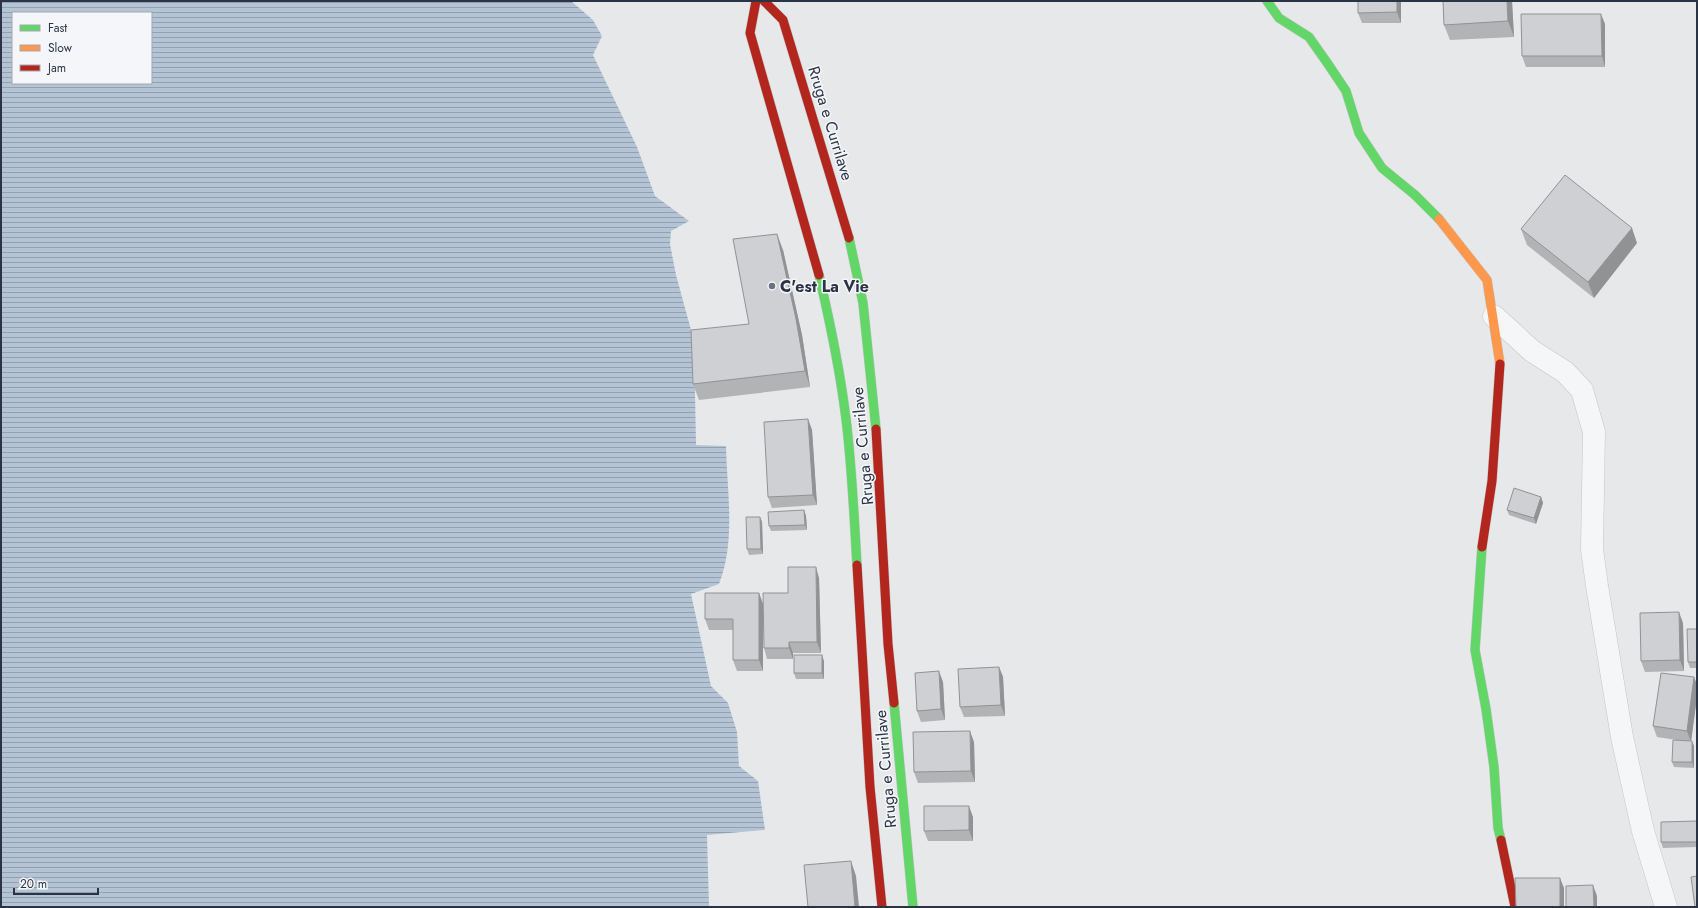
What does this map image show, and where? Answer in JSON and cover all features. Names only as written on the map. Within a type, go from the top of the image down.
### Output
[{"type":"main road","name":"Rruga e Currilave","points":[[756,1],[750,33],[809,230],[830,318],[846,418],[855,535],[869,785],[882,907]]},
{"type":"main road","name":"Rruga e Currilave","points":[[764,1],[783,20],[845,222],[863,303],[876,424],[889,652],[914,907]]},
{"type":"main road","points":[[1267,1],[1279,18],[1309,36],[1346,91],[1359,132],[1382,168],[1415,194],[1441,222],[1487,280],[1500,360],[1492,481],[1482,545],[1476,604],[1476,650],[1494,767],[1498,828],[1515,907]]},
{"type":"street","points":[[1494,316],[1532,351],[1565,372],[1582,390],[1594,432],[1592,549],[1597,586],[1627,758],[1643,831],[1666,907]]},
{"type":"water","points":[[1,1],[571,1],[593,20],[602,36],[593,55],[637,147],[655,196],[689,221],[671,231],[670,244],[676,275],[694,341],[696,445],[726,446],[729,533],[724,568],[719,584],[691,594],[711,686],[728,703],[737,732],[739,766],[758,781],[765,830],[707,835],[709,907],[1,907]]},
{"type":"building","points":[[1358,1],[1397,1],[1397,12],[1358,13]]},
{"type":"building","points":[[1443,1],[1507,1],[1508,21],[1444,25]]},
{"type":"building","points":[[1521,14],[1601,14],[1602,56],[1522,56]]},
{"type":"building","points":[[1565,175],[1632,228],[1588,282],[1521,229]]},
{"type":"building","points":[[777,234],[796,319],[805,371],[693,384],[691,330],[749,324],[733,239]]},
{"type":"building","points":[[808,419],[813,495],[768,497],[764,422]]},
{"type":"building","points":[[1514,488],[1541,497],[1534,518],[1507,510]]},
{"type":"building","points":[[804,510],[805,525],[769,526],[768,512]]},
{"type":"building","points":[[746,517],[760,517],[761,549],[747,549]]},
{"type":"building","points":[[788,567],[816,567],[817,642],[789,642],[789,648],[764,648],[763,593],[788,593]]},
{"type":"building","points":[[705,593],[759,593],[759,660],[733,660],[733,619],[705,619]]},
{"type":"building","points":[[1679,612],[1680,660],[1641,661],[1640,613]]},
{"type":"building","points":[[1687,629],[1697,629],[1697,662],[1688,662]]},
{"type":"building","points":[[794,655],[822,655],[822,673],[794,673]]},
{"type":"building","points":[[999,667],[1001,705],[960,707],[958,669]]},
{"type":"building","points":[[939,671],[941,709],[917,711],[915,673]]},
{"type":"building","points":[[1661,673],[1694,677],[1687,731],[1653,726]]},
{"type":"building","points":[[970,731],[971,771],[914,772],[913,732]]},
{"type":"building","points":[[1673,740],[1692,741],[1692,762],[1672,762]]},
{"type":"building","points":[[924,806],[969,806],[969,830],[924,831]]},
{"type":"building","points":[[1697,821],[1697,842],[1661,842],[1661,822]]},
{"type":"building","points":[[851,861],[855,907],[808,907],[804,865]]},
{"type":"building","points":[[1697,876],[1697,907],[1695,907],[1691,877]]},
{"type":"building","points":[[1515,878],[1560,878],[1560,907],[1516,907]]},
{"type":"building","points":[[1593,885],[1594,907],[1566,907],[1566,886]]},
{"type":"traffic: fast","points":[[1267,1],[1279,18],[1309,37],[1328,64],[1346,91],[1359,133],[1382,168],[1415,195],[1439,219]]},
{"type":"traffic: fast","points":[[849,238],[863,303],[876,429]]},
{"type":"traffic: fast","points":[[819,275],[841,382],[846,419],[857,565]]},
{"type":"traffic: fast","points":[[1482,547],[1475,650],[1486,709],[1494,767],[1498,828],[1501,840]]},
{"type":"traffic: fast","points":[[894,703],[913,907]]},
{"type":"traffic: slow","points":[[1439,219],[1487,280],[1500,364]]},
{"type":"traffic: jam","points":[[756,1],[750,33],[819,275]]},
{"type":"traffic: jam","points":[[764,1],[783,20],[849,238]]},
{"type":"traffic: jam","points":[[1482,547],[1492,481],[1500,364]]},
{"type":"traffic: jam","points":[[876,429],[888,644],[894,703]]},
{"type":"traffic: jam","points":[[857,565],[870,787],[882,907]]},
{"type":"traffic: jam","points":[[1501,840],[1515,907]]},
{"type":"place","name":"C'est La Vie","points":[[772,286]]}]
